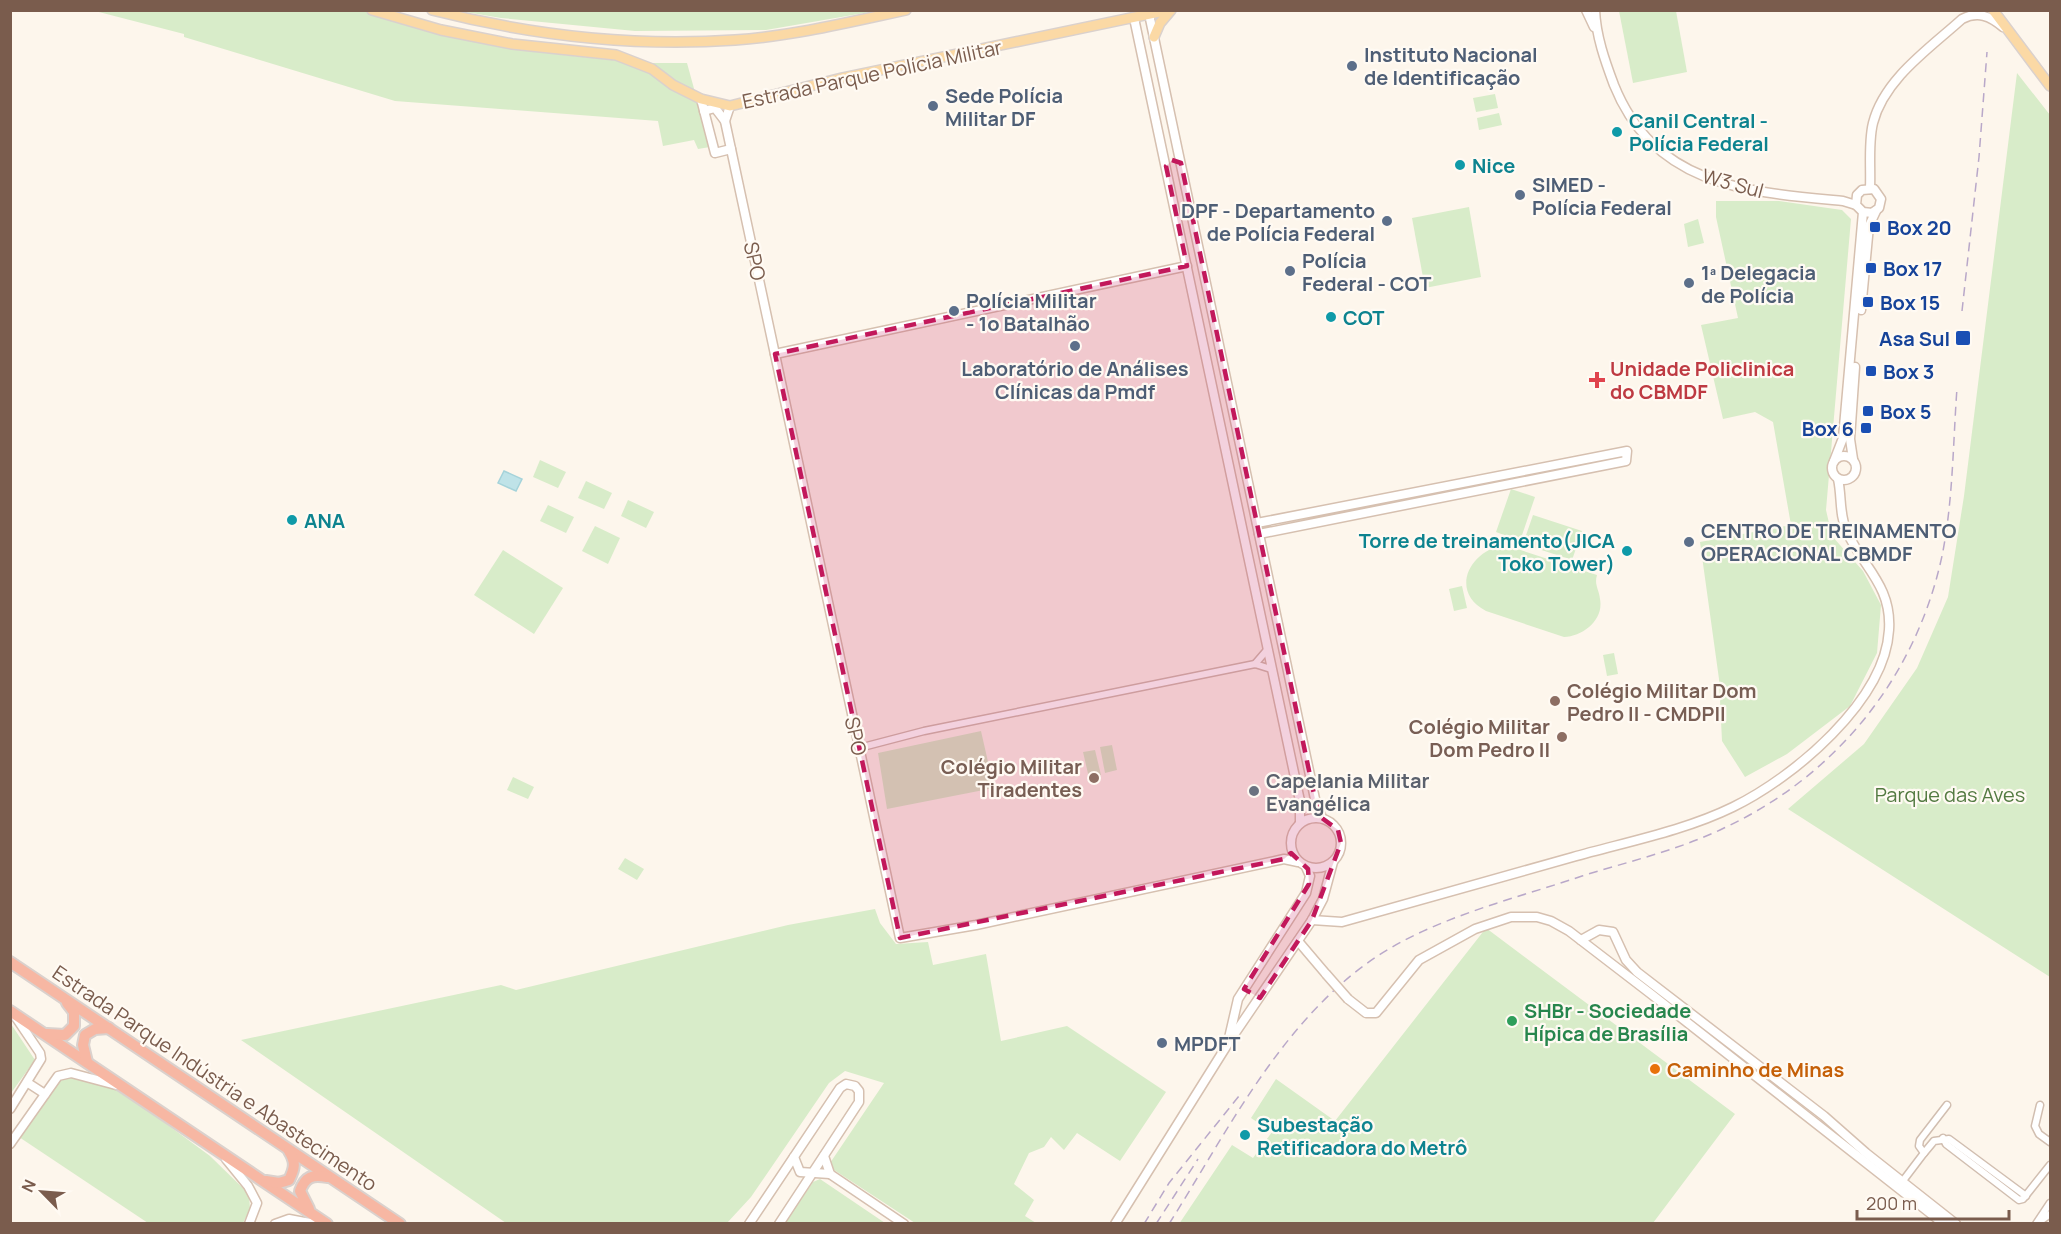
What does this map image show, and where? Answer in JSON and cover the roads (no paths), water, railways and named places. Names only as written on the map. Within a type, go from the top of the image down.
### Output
[{"type":"highway","name":"Estrada Parque Indústria e Abastecimento","points":[[10,962],[400,1224]]},
{"type":"highway","points":[[44,1033],[65,1035],[74,1026],[74,1012],[62,997]]},
{"type":"highway","points":[[11,1011],[262,1180],[314,1219],[327,1224]]},
{"type":"highway","points":[[87,1062],[83,1046],[85,1035],[95,1029],[110,1028]]},
{"type":"highway","points":[[262,1180],[279,1184],[289,1180],[295,1170],[294,1159],[287,1149]]},
{"type":"highway","points":[[314,1219],[302,1199],[300,1191],[303,1181],[314,1175],[333,1179]]},
{"type":"main road","name":"Estrada Parque Polícia Militar","points":[[372,10],[441,30],[512,44],[616,56],[652,69],[673,85],[701,99],[730,106],[842,78],[1142,13],[1170,10]]},
{"type":"main road","points":[[432,10],[535,32],[657,42],[736,40],[807,31],[906,10]]},
{"type":"main road","points":[[1154,37],[1160,23],[1170,10]]},
{"type":"main road","points":[[1993,10],[2050,86]]},
{"type":"main road","points":[[441,30],[467,30],[471,26],[468,19]]},
{"type":"main road","points":[[512,44],[507,38],[508,33],[535,32]]},
{"type":"street","name":"W3 Sul","points":[[1586,10],[1597,30]]},
{"type":"street","name":"W3 Sul","points":[[1594,10],[1597,30],[1622,105],[1641,132],[1679,165],[1702,177],[1747,191],[1843,201],[1859,209]]},
{"type":"street","points":[[1142,13],[1154,37],[1315,799],[1322,819]]},
{"type":"street","points":[[1142,13],[1166,166],[1300,801],[1300,823]]},
{"type":"street","points":[[1870,188],[1873,124],[1882,100],[1906,70],[1962,19],[1976,15],[1992,18],[2015,38]]},
{"type":"street","points":[[701,99],[715,153],[731,149]]},
{"type":"street","points":[[725,121],[730,106]]},
{"type":"street","points":[[704,111],[715,108],[725,121]]},
{"type":"street","name":"SPO","points":[[725,121],[897,935],[903,940],[1284,859],[1302,864]]},
{"type":"street","points":[[1166,166],[1172,160],[1181,163]]},
{"type":"street","points":[[1312,920],[1342,922],[1710,817],[1761,792],[1801,763],[1830,736],[1859,699],[1878,671],[1889,633],[1890,621],[1884,595],[1873,571],[1848,533],[1841,509],[1842,495],[1838,479],[1832,471],[1843,438],[1859,209],[1857,195],[1862,190],[1870,188],[1877,192],[1881,199],[1869,226],[1857,342],[1850,439],[1857,468],[1842,495]]},
{"type":"street","name":"W3 Sul","points":[[1843,201],[1857,195]]},
{"type":"street","points":[[1859,209],[1876,211]]},
{"type":"street","points":[[1178,225],[1188,225],[1193,220]]},
{"type":"street","points":[[775,354],[1187,266]]},
{"type":"street","points":[[1202,338],[1211,342],[1218,336]]},
{"type":"street","points":[[1834,461],[1844,456],[1853,459]]},
{"type":"street","points":[[1257,523],[1366,503],[1444,492],[1613,459]]},
{"type":"street","points":[[1230,469],[1236,464],[1244,466]]},
{"type":"street","points":[[1838,479],[1849,480]]},
{"type":"street","points":[[1259,534],[1368,513],[1444,492]]},
{"type":"street","points":[[1366,503],[1368,513]]},
{"type":"street","points":[[1299,516],[1306,525]]},
{"type":"street","points":[[1245,549],[1254,552],[1261,546]]},
{"type":"street","points":[[1255,664],[1267,650]]},
{"type":"street","points":[[859,748],[924,731],[1255,664],[1271,669]]},
{"type":"street","points":[[1282,717],[1298,713]]},
{"type":"street","points":[[1115,1224],[1229,1042],[1312,920],[1323,899],[1333,862],[1340,850],[1340,837],[1334,825],[1322,819],[1307,819],[1300,823],[1292,835],[1291,850],[1284,859]]},
{"type":"street","points":[[1229,1042],[1236,1004],[1306,893],[1310,876],[1291,850]]},
{"type":"street","points":[[1302,864],[1320,868],[1333,862]]},
{"type":"street","points":[[1298,941],[1348,999],[1366,1013],[1376,1013],[1419,960],[1494,921],[1537,917],[1561,926],[1944,1224]]},
{"type":"street","points":[[1581,940],[1593,933],[1608,930],[1616,936],[1626,960],[1637,972],[1824,1116],[1956,1224]]},
{"type":"street","points":[[1593,933],[1591,944],[1593,949]]},
{"type":"street","points":[[1604,958],[1614,954],[1619,946]]},
{"type":"street","points":[[1244,989],[1260,998]]},
{"type":"street","points":[[10,1109],[39,1065],[40,1053],[11,1011]]},
{"type":"street","points":[[10,1144],[58,1076],[71,1073],[122,1087]]},
{"type":"street","points":[[28,1083],[45,1094]]},
{"type":"street","points":[[749,1224],[840,1088],[846,1084],[855,1086],[859,1091],[859,1102],[779,1224]]},
{"type":"street","points":[[1924,1153],[1919,1146],[1920,1140],[1947,1105]]},
{"type":"street","points":[[2040,1105],[2035,1126],[2039,1134],[2050,1142]]},
{"type":"street","points":[[1902,1182],[1934,1141],[1943,1138],[1946,1144],[2019,1200],[2026,1196],[2050,1165]]},
{"type":"street","points":[[222,1154],[248,1186],[257,1203],[249,1224]]},
{"type":"street","points":[[824,1156],[830,1173],[904,1224]]},
{"type":"street","points":[[794,1157],[800,1172],[830,1173]]},
{"type":"street","points":[[2036,1224],[2050,1203]]},
{"type":"street","points":[[2036,1224],[2050,1214]]},
{"type":"street","points":[[275,1224],[289,1219],[314,1219]]},
{"type":"water","points":[[504,471],[522,479],[516,491],[498,483]]},
{"type":"railway","points":[[1962,311],[1979,157],[1987,52]]},
{"type":"railway","points":[[1169,1224],[1236,1114],[1286,1043],[1314,1010],[1345,981],[1379,955],[1427,929],[1478,909],[1707,836],[1764,806],[1802,781],[1835,751],[1865,718],[1891,682],[1913,642],[1930,600],[1946,536],[1957,388]]},
{"type":"railway","points":[[1144,1224],[1169,1183],[1239,1096]]},
{"type":"railway","points":[[1156,1224],[1198,1159]]},
{"type":"place","name":"Instituto Nacional de Identificação","points":[[1352,66]]},
{"type":"place","name":"Sede Polícia Militar DF","points":[[933,106]]},
{"type":"place","name":"Canil Central - Polícia Federal","points":[[1617,132]]},
{"type":"place","name":"Nice","points":[[1460,165]]},
{"type":"place","name":"SIMED - Polícia Federal","points":[[1520,195]]},
{"type":"place","name":"DPF - Departamento de Polícia Federal","points":[[1387,221]]},
{"type":"place","name":"Box 20","points":[[1875,227]]},
{"type":"place","name":"Box 17","points":[[1871,268]]},
{"type":"place","name":"Polícia Federal - COT","points":[[1290,271]]},
{"type":"place","name":"1ª Delegacia de Polícia","points":[[1689,283]]},
{"type":"place","name":"Box 15","points":[[1868,302]]},
{"type":"place","name":"Polícia Militar - 1o Batalhão","points":[[954,311]]},
{"type":"place","name":"COT","points":[[1331,317]]},
{"type":"place","name":"Asa Sul","points":[[1963,338]]},
{"type":"place","name":"Laboratório de Análises Clínicas da Pmdf","points":[[1075,346]]},
{"type":"place","name":"Box 3","points":[[1871,371]]},
{"type":"place","name":"Unidade Policlinica do CBMDF","points":[[1597,380]]},
{"type":"place","name":"Box 5","points":[[1868,411]]},
{"type":"place","name":"Box 6","points":[[1866,428]]},
{"type":"place","name":"ANA","points":[[292,520]]},
{"type":"place","name":"CENTRO DE TREINAMENTO OPERACIONAL CBMDF","points":[[1689,542]]},
{"type":"place","name":"Torre de treinamento(JICA Toko Tower)","points":[[1627,551]]},
{"type":"place","name":"Colégio Militar Dom Pedro II - CMDPII","points":[[1555,701]]},
{"type":"place","name":"Colégio Militar Dom Pedro II","points":[[1562,737]]},
{"type":"place","name":"Colégio Militar Tiradentes","points":[[1094,778]]},
{"type":"place","name":"Capelania Militar Evangélica","points":[[1254,791]]},
{"type":"place","name":"SHBr - Sociedade Hípica de Brasília","points":[[1512,1021]]},
{"type":"place","name":"MPDFT","points":[[1162,1043]]},
{"type":"place","name":"Caminho de Minas","points":[[1655,1069]]},
{"type":"place","name":"Subestação Retificadora do Metrô","points":[[1245,1135]]},
{"type":"park label","name":"Parque das Aves","points":[[1950,794]]}]
